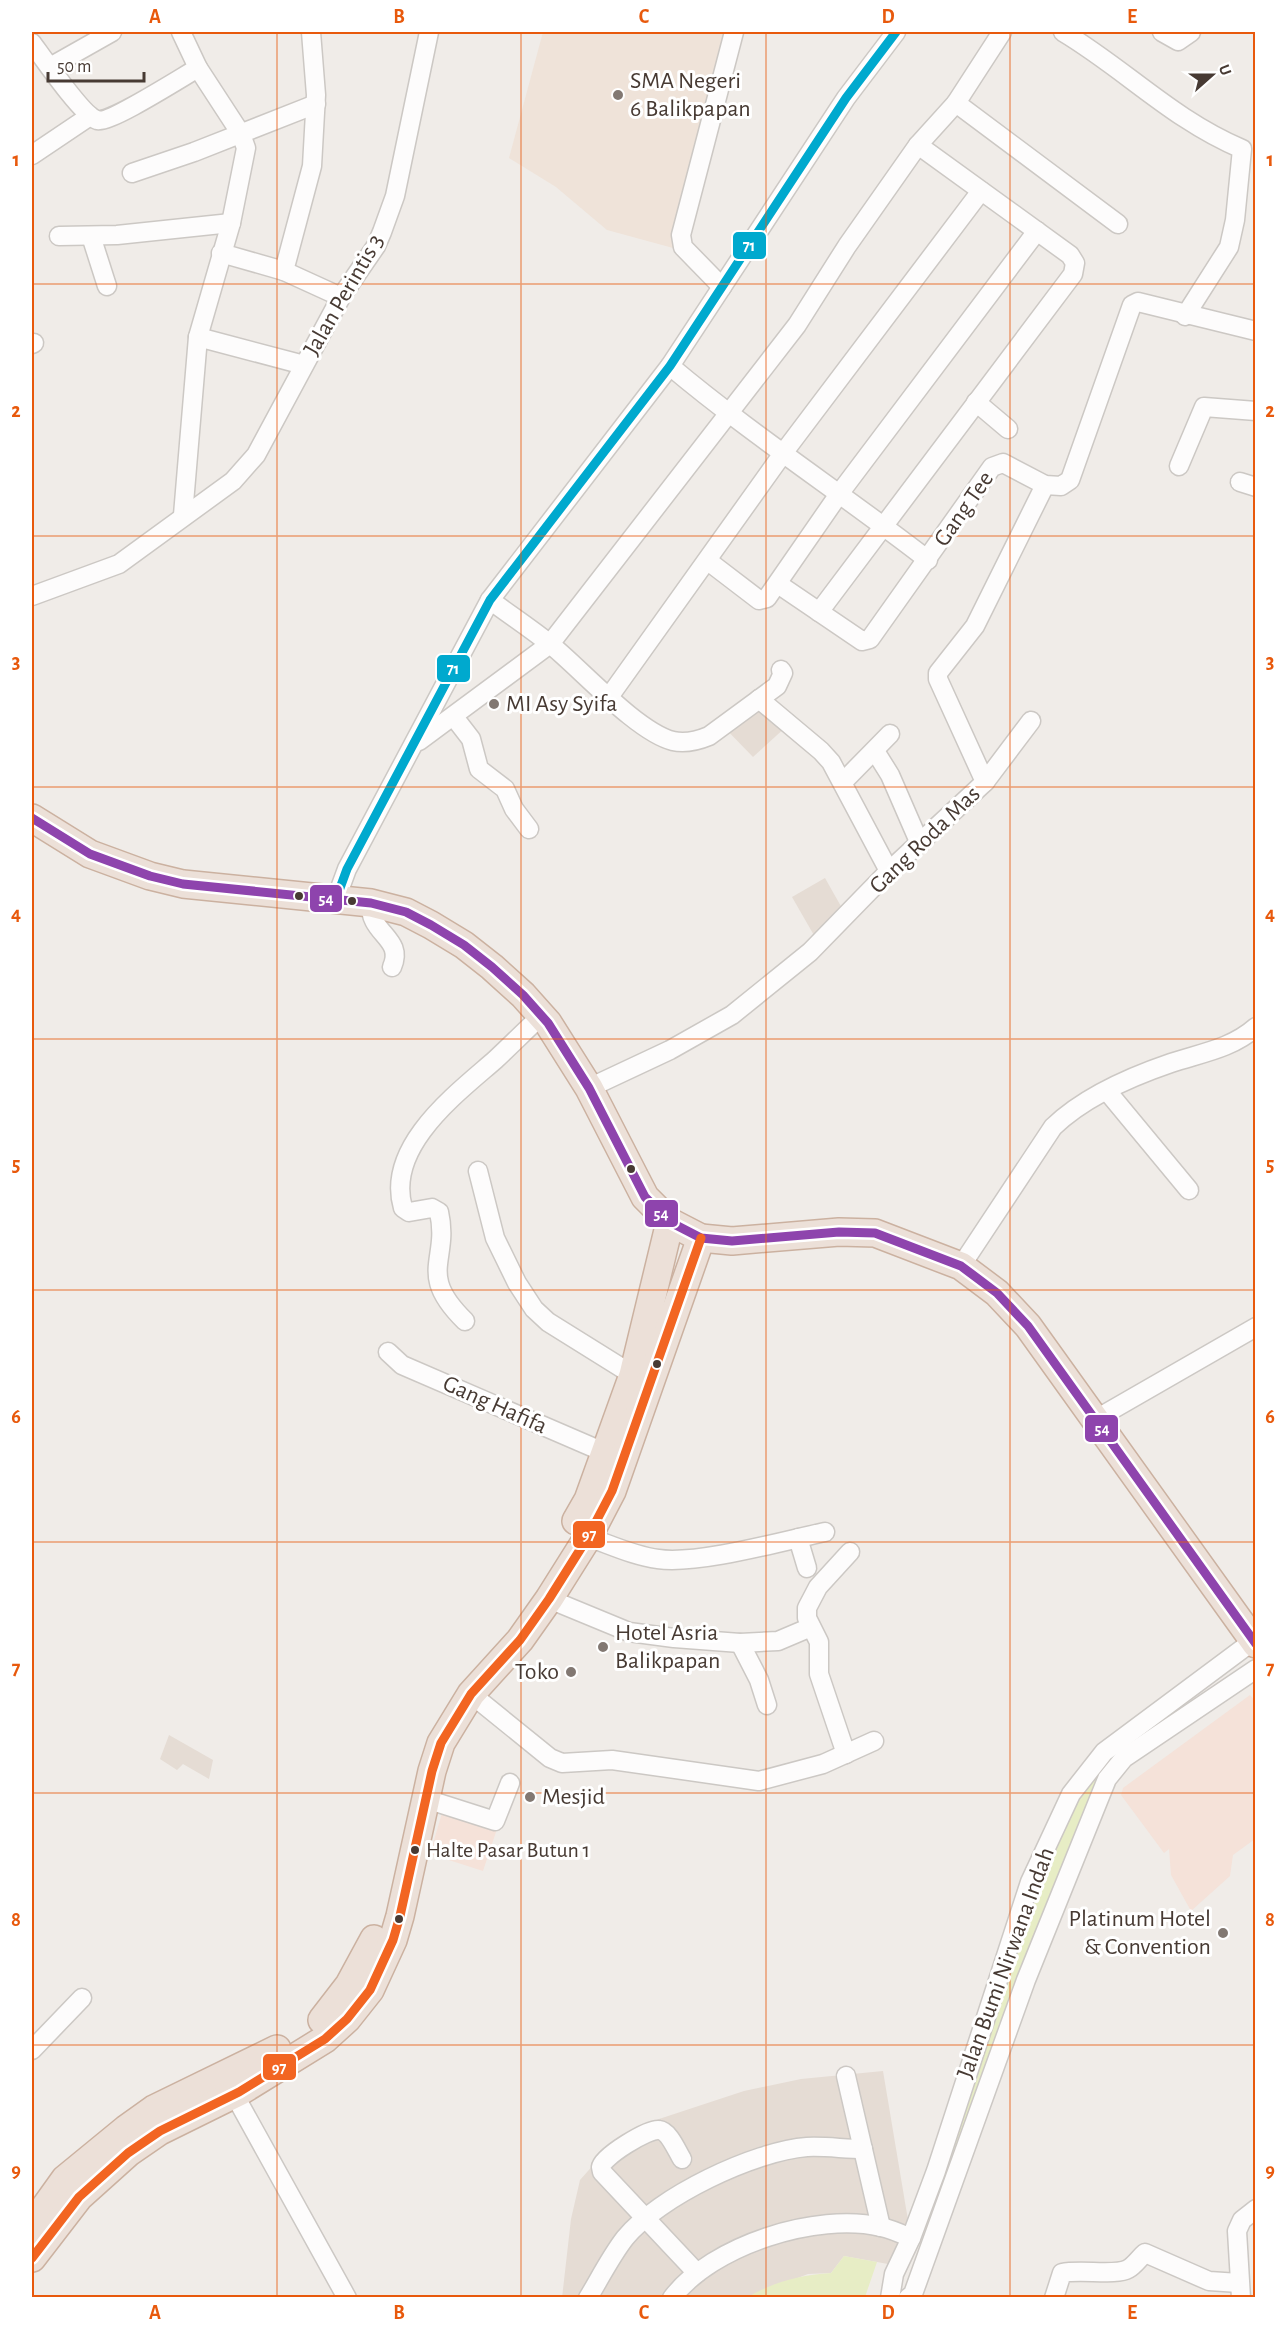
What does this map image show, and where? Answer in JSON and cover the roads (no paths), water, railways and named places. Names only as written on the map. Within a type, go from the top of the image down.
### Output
[{"type":"highway","points":[[36,828],[90,854],[150,876],[183,884],[371,903],[406,912],[464,945],[523,995],[565,1047],[589,1088],[645,1197],[670,1222],[701,1238],[732,1241],[839,1232],[875,1233],[961,1266],[997,1293],[1028,1326],[1254,1643]]},
{"type":"highway","points":[[32,2225],[65,2179],[126,2129],[154,2109],[276,2049],[322,2020],[337,2004],[365,1959],[384,1914],[410,1791],[430,1729],[470,1670],[511,1626],[543,1579],[588,1500],[633,1375],[670,1222]]},
{"type":"highway","points":[[32,2258],[79,2197],[128,2152],[160,2131],[234,2094],[325,2038],[347,2019],[370,1990],[396,1932],[441,1743],[471,1694],[520,1640],[549,1599],[588,1537],[612,1491],[628,1453],[701,1238]]},
{"type":"street","points":[[50,67],[112,32]]},
{"type":"street","points":[[181,32],[198,68],[241,134],[246,148],[231,223],[198,337],[183,515]]},
{"type":"street","points":[[285,271],[312,165],[316,104],[311,32]]},
{"type":"street","name":"Jalan Perintis 3","points":[[32,596],[119,564],[161,535],[183,515],[245,470],[269,433],[341,297],[376,246],[395,196],[429,32]]},
{"type":"street","points":[[722,287],[683,247],[681,235],[734,32]]},
{"type":"street","points":[[336,899],[347,869],[490,600],[669,366],[846,98],[896,32]]},
{"type":"street","points":[[415,744],[550,644],[797,325],[847,246],[918,145],[956,103],[1002,32]]},
{"type":"street","points":[[1063,32],[1146,93],[1214,137],[1242,149],[1235,220],[1229,247],[1185,315]]},
{"type":"street","points":[[1162,32],[1178,41],[1191,32]]},
{"type":"street","points":[[32,43],[90,116],[104,121],[198,68]]},
{"type":"street","points":[[956,103],[1118,224]]},
{"type":"street","points":[[132,173],[316,104]]},
{"type":"street","points":[[32,155],[90,116]]},
{"type":"street","points":[[819,612],[1072,274],[1075,263],[1070,255],[918,145]]},
{"type":"street","points":[[609,698],[784,452],[981,191]]},
{"type":"street","points":[[59,236],[91,236],[231,223]]},
{"type":"street","points":[[708,561],[759,600],[767,598],[839,494],[1037,231]]},
{"type":"street","points":[[91,236],[107,286]]},
{"type":"street","points":[[221,253],[285,271],[341,297]]},
{"type":"street","points":[[1045,485],[1061,486],[1070,480],[1132,305],[1138,302],[1256,331]]},
{"type":"street","points":[[198,337],[304,365]]},
{"type":"street","points":[[669,366],[727,414],[784,452],[928,560]]},
{"type":"street","points":[[976,402],[1008,429]]},
{"type":"street","points":[[1179,466],[1204,407],[1256,411]]},
{"type":"street","name":"Gang Tee","points":[[778,584],[862,641],[870,639],[997,464],[1003,463],[1045,485]]},
{"type":"street","name":"Gang Roda Mas","points":[[589,1088],[680,1045],[732,1015],[810,952],[890,871],[985,782],[938,679],[938,673],[975,626],[1045,485]]},
{"type":"street","points":[[490,600],[550,644],[609,698],[655,733],[672,741],[685,743],[709,736],[777,686],[783,673],[781,670]]},
{"type":"street","points":[[759,699],[821,751],[843,782],[890,871]]},
{"type":"street","points":[[454,717],[471,739],[479,769],[505,789],[514,809],[529,829]]},
{"type":"street","points":[[985,782],[1031,721]]},
{"type":"street","points":[[843,782],[890,734]]},
{"type":"street","points":[[874,751],[891,775],[920,844]]},
{"type":"street","points":[[371,903],[372,920],[395,949],[397,956],[392,967]]},
{"type":"street","points":[[465,1321],[446,1301],[439,1282],[439,1212],[432,1208],[409,1212],[403,1208],[401,1185],[406,1161],[415,1142],[442,1106],[542,1016]]},
{"type":"street","points":[[961,1266],[1053,1127],[1070,1110],[1171,1063],[1214,1051],[1246,1036],[1256,1027]]},
{"type":"street","points":[[1107,1091],[1190,1190]]},
{"type":"street","points":[[478,1171],[495,1238],[517,1283],[534,1308],[548,1322],[633,1375]]},
{"type":"street","points":[[1096,1419],[1256,1328]]},
{"type":"street","name":"Gang Hafifa","points":[[388,1352],[402,1365],[606,1453]]},
{"type":"street","points":[[588,1537],[638,1555],[660,1560],[727,1552],[825,1532]]},
{"type":"street","points":[[798,1538],[807,1568]]},
{"type":"street","points":[[846,1754],[819,1674],[819,1642],[811,1627],[807,1608],[818,1587],[850,1552]]},
{"type":"street","points":[[549,1599],[629,1632],[740,1643],[778,1641],[811,1627]]},
{"type":"street","points":[[740,1643],[767,1705]]},
{"type":"street","name":"Jalan Bumi Nirwana Indah","points":[[889,2295],[911,2238],[1030,1882],[1071,1794],[1104,1752],[1254,1643]]},
{"type":"street","name":"Jalan Bumi Nirwana Indah","points":[[911,2296],[1026,1980],[1107,1779],[1124,1758],[1256,1669]]},
{"type":"street","points":[[471,1694],[550,1758],[562,1763],[612,1760],[759,1781],[823,1764],[874,1741]]},
{"type":"street","points":[[426,1799],[495,1821],[510,1783]]},
{"type":"street","points":[[32,2050],[82,1998]]},
{"type":"street","points":[[846,2076],[881,2227]]},
{"type":"street","points":[[234,2094],[347,2298]]},
{"type":"street","points":[[682,2159],[665,2132],[659,2130],[648,2132],[602,2162],[602,2172],[697,2273]]},
{"type":"street","points":[[588,2298],[624,2239],[645,2218],[696,2184],[753,2160],[806,2147],[863,2150]]},
{"type":"street","points":[[1054,2298],[1062,2273],[1093,2270],[1119,2272],[1134,2265],[1145,2253],[1209,2281],[1242,2273],[1236,2237],[1239,2225],[1256,2209]]},
{"type":"street","points":[[672,2298],[705,2265],[754,2243],[801,2227],[839,2224],[881,2227],[911,2238]]},
{"type":"place","name":"SMA Negeri 6 Balikpapan","points":[[618,95]]},
{"type":"place","name":"MI Asy Syifa","points":[[494,704]]},
{"type":"place","name":"Hotel Asria Balikpapan","points":[[603,1647]]},
{"type":"place","name":"Toko","points":[[571,1672]]},
{"type":"place","name":"Mesjid","points":[[530,1797]]},
{"type":"place","name":"Halte Pasar Butun 1","points":[[415,1850]]},
{"type":"place","name":"Platinum Hotel & Convention","points":[[1223,1933]]}]
